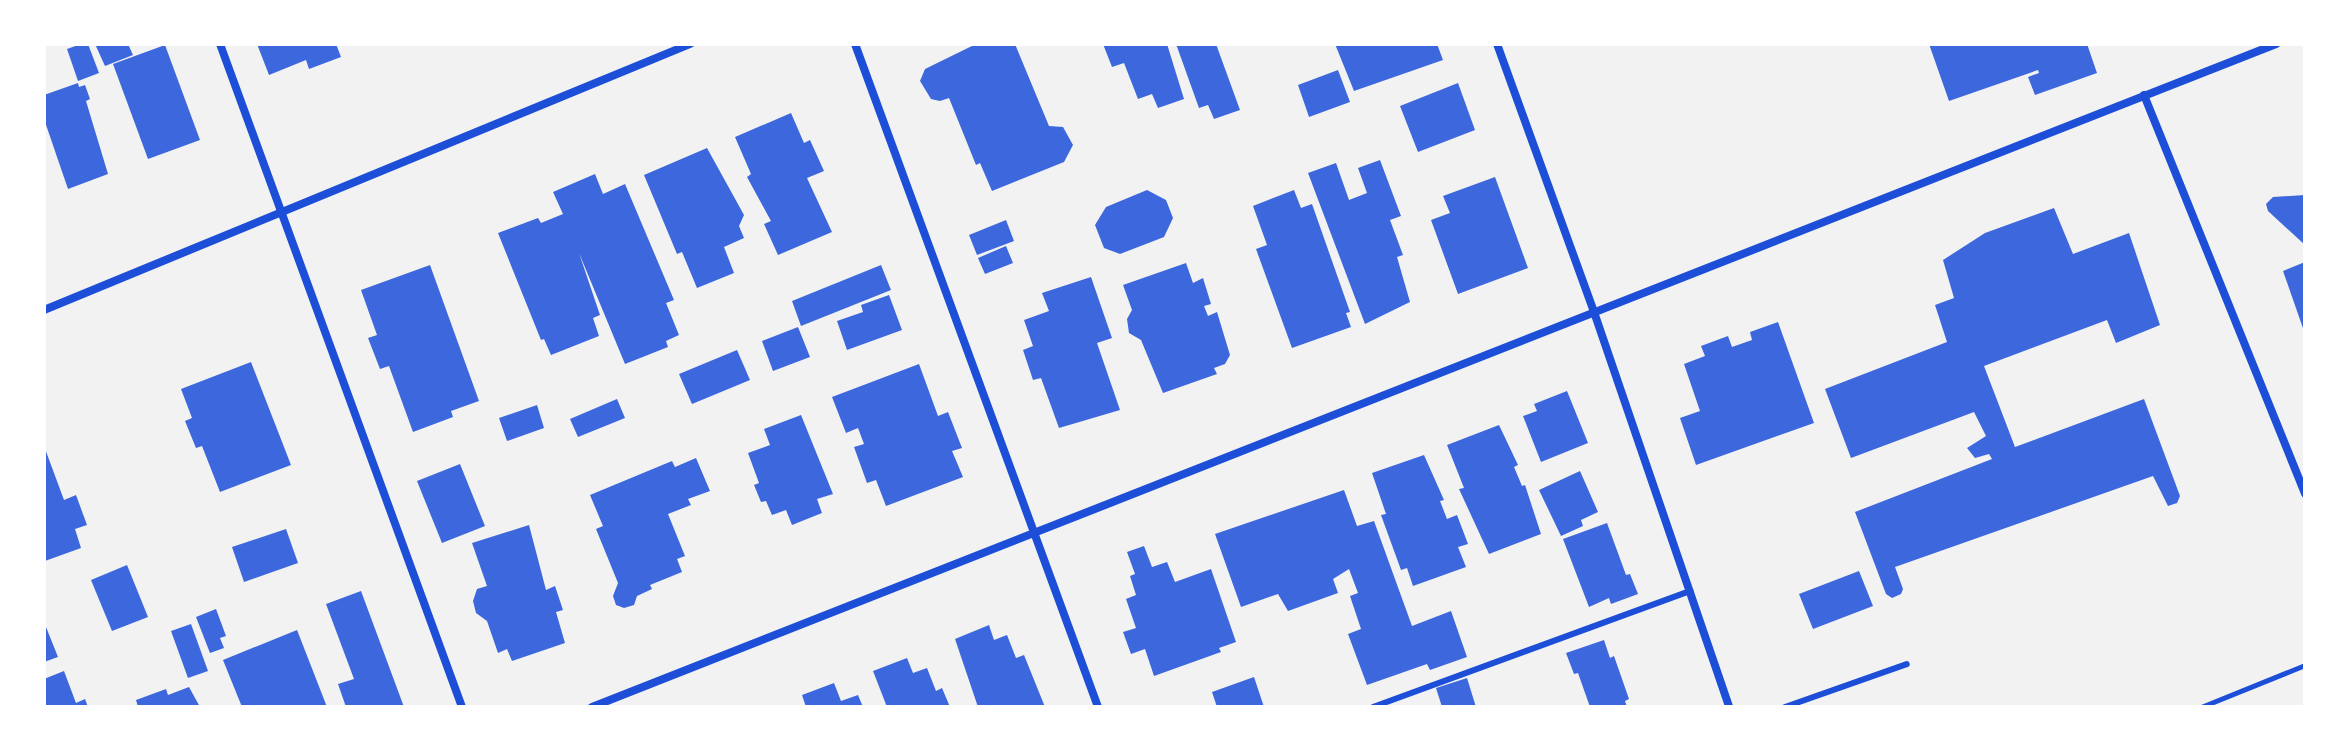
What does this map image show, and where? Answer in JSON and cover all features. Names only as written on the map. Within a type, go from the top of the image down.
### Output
[{"type":"street","points":[[220,44],[462,707]]},
{"type":"street","points":[[44,310],[690,44]]},
{"type":"street","points":[[855,44],[1098,707]]},
{"type":"street","points":[[1497,44],[1594,312],[1729,707]]},
{"type":"street","points":[[592,707],[2276,44]]},
{"type":"street","points":[[2144,95],[2305,494]]},
{"type":"lane","points":[[1373,707],[1690,591]]},
{"type":"lane","points":[[1785,707],[1907,664]]},
{"type":"path","points":[[2201,707],[2305,665]]},
{"type":"building","points":[[88,44],[99,73],[78,81],[67,49]]},
{"type":"building","points":[[95,44],[128,44],[133,55],[105,66]]},
{"type":"building","points":[[257,44],[336,44],[341,57],[309,69],[306,60],[269,75]]},
{"type":"building","points":[[976,44],[1015,44],[1049,126],[1063,127],[1073,145],[1064,162],[992,191],[980,163],[976,165],[949,98],[940,101],[931,99],[920,81],[925,69]]},
{"type":"building","points":[[1103,44],[1167,44],[1184,99],[1158,108],[1152,94],[1138,99],[1124,63],[1112,67]]},
{"type":"building","points":[[1176,44],[1216,44],[1240,110],[1214,119],[1208,105],[1199,108]]},
{"type":"building","points":[[1335,44],[1437,44],[1443,60],[1354,91]]},
{"type":"building","points":[[1929,44],[2087,44],[2097,73],[2035,95],[2028,77],[2039,73],[2038,70],[1949,101]]},
{"type":"building","points":[[165,45],[200,140],[148,159],[113,64]]},
{"type":"building","points":[[1338,70],[1350,102],[1309,117],[1298,85]]},
{"type":"building","points":[[78,83],[79,87],[85,85],[90,99],[86,101],[108,174],[68,189],[44,119],[44,95]]},
{"type":"building","points":[[1458,83],[1475,130],[1418,152],[1400,106]]},
{"type":"building","points":[[791,113],[804,143],[810,140],[824,171],[807,178],[832,232],[778,255],[764,224],[771,221],[747,177],[751,174],[735,137]]},
{"type":"building","points":[[707,148],[744,215],[739,226],[744,238],[724,247],[734,273],[697,288],[682,252],[677,254],[644,175]]},
{"type":"building","points":[[1380,160],[1401,216],[1390,220],[1403,255],[1397,257],[1410,302],[1365,324],[1308,173],[1336,163],[1349,200],[1367,193],[1358,168]]},
{"type":"building","points":[[595,174],[603,194],[625,184],[674,300],[666,303],[679,335],[666,341],[668,347],[625,364],[579,253],[600,315],[593,318],[599,336],[551,355],[544,339],[541,340],[498,233],[538,218],[541,223],[563,214],[553,192]]},
{"type":"building","points":[[1495,177],[1528,268],[1458,294],[1431,220],[1450,213],[1443,196]]},
{"type":"building","points":[[1147,190],[1166,200],[1173,218],[1164,237],[1120,254],[1104,248],[1095,225],[1106,207]]},
{"type":"building","points":[[1294,190],[1301,208],[1312,204],[1350,312],[1346,313],[1351,327],[1292,348],[1256,249],[1267,245],[1253,206]]},
{"type":"building","points":[[2305,195],[2305,245],[2268,211],[2266,204],[2273,197]]},
{"type":"building","points":[[2054,208],[2073,254],[2129,233],[2160,325],[2116,343],[2107,320],[1984,366],[2015,447],[2144,399],[2180,496],[2177,503],[2168,506],[2153,476],[1895,567],[1903,589],[1901,594],[1892,598],[1886,594],[1855,512],[1992,459],[1989,454],[1975,458],[1967,448],[1986,436],[1974,412],[1851,458],[1825,389],[1947,342],[1935,305],[1954,298],[1943,260],[1985,233]]},
{"type":"building","points":[[1006,220],[1014,241],[977,255],[969,235]]},
{"type":"building","points":[[1006,246],[1013,263],[985,274],[978,258]]},
{"type":"building","points":[[2305,262],[2305,334],[2283,271]]},
{"type":"building","points":[[1186,263],[1193,283],[1203,278],[1211,304],[1204,306],[1208,316],[1217,312],[1230,355],[1225,364],[1214,368],[1217,374],[1163,393],[1141,340],[1129,333],[1127,319],[1132,310],[1123,285]]},
{"type":"building","points":[[430,265],[479,401],[451,411],[453,417],[413,432],[389,366],[380,369],[368,338],[377,335],[361,290]]},
{"type":"building","points":[[881,265],[891,290],[801,326],[792,301]]},
{"type":"building","points":[[1091,277],[1112,338],[1097,343],[1120,410],[1059,428],[1041,378],[1033,380],[1023,350],[1033,346],[1024,320],[1049,311],[1042,293]]},
{"type":"building","points":[[889,295],[902,330],[847,350],[837,321],[863,312],[861,305]]},
{"type":"building","points":[[1778,322],[1814,423],[1696,465],[1680,418],[1700,411],[1684,364],[1705,356],[1701,346],[1728,336],[1732,347],[1752,340],[1750,332]]},
{"type":"building","points":[[798,327],[810,357],[773,371],[762,341]]},
{"type":"building","points":[[737,350],[750,380],[692,404],[679,374]]},
{"type":"building","points":[[251,362],[291,465],[220,492],[202,446],[196,448],[185,421],[192,418],[181,389]]},
{"type":"building","points":[[919,364],[938,416],[948,412],[962,448],[952,451],[963,477],[886,506],[876,480],[867,483],[854,447],[864,444],[858,428],[846,433],[832,397]]},
{"type":"building","points":[[1567,391],[1588,443],[1541,462],[1523,416],[1537,411],[1534,404]]},
{"type":"building","points":[[617,399],[625,418],[578,437],[570,419]]},
{"type":"building","points":[[537,405],[544,428],[507,441],[499,418]]},
{"type":"building","points":[[801,415],[833,494],[817,499],[822,513],[792,525],[786,510],[772,515],[766,501],[761,502],[754,485],[759,483],[748,453],[770,445],[764,429]]},
{"type":"building","points":[[1499,425],[1518,465],[1514,467],[1522,486],[1525,485],[1541,534],[1489,554],[1459,489],[1464,488],[1447,445]]},
{"type":"building","points":[[44,446],[64,500],[76,495],[87,525],[75,529],[81,548],[45,561]]},
{"type":"building","points":[[1424,455],[1444,500],[1440,501],[1447,519],[1457,515],[1468,544],[1458,547],[1466,567],[1413,586],[1407,568],[1401,570],[1381,515],[1386,514],[1372,473]]},
{"type":"building","points":[[696,458],[710,491],[688,499],[691,505],[668,514],[685,556],[677,559],[682,572],[650,585],[652,589],[637,596],[634,605],[624,608],[616,605],[613,596],[618,583],[596,529],[603,526],[590,495],[672,461],[675,467]]},
{"type":"building","points":[[460,464],[485,526],[442,543],[417,481]]},
{"type":"building","points":[[1580,471],[1598,512],[1581,520],[1583,526],[1561,536],[1539,490]]},
{"type":"building","points":[[1344,490],[1357,526],[1374,521],[1412,626],[1451,611],[1467,657],[1430,670],[1427,664],[1367,685],[1348,634],[1361,629],[1350,596],[1358,593],[1349,569],[1333,579],[1338,593],[1288,611],[1278,594],[1241,607],[1215,534]]},
{"type":"building","points":[[1607,523],[1626,575],[1630,574],[1638,594],[1611,604],[1609,598],[1589,607],[1563,539]]},
{"type":"building","points":[[529,525],[546,590],[555,586],[563,610],[556,612],[565,643],[512,661],[507,649],[498,653],[487,621],[476,613],[473,601],[477,589],[487,586],[472,543]]},
{"type":"building","points":[[286,529],[298,563],[244,582],[232,547]]},
{"type":"building","points":[[1144,546],[1152,567],[1167,562],[1175,582],[1211,569],[1236,642],[1219,648],[1221,652],[1154,676],[1145,649],[1131,654],[1123,632],[1136,628],[1126,599],[1136,595],[1130,576],[1135,574],[1127,552]]},
{"type":"building","points":[[127,565],[148,617],[112,631],[91,580]]},
{"type":"building","points":[[1859,571],[1873,606],[1813,629],[1799,594]]},
{"type":"building","points":[[361,591],[404,707],[346,707],[338,684],[354,679],[326,604]]},
{"type":"building","points":[[216,609],[226,636],[220,638],[224,648],[210,653],[196,617]]},
{"type":"building","points":[[44,622],[58,657],[44,662]]},
{"type":"building","points":[[191,624],[208,671],[188,678],[171,631]]},
{"type":"building","points":[[989,625],[994,640],[1007,635],[1016,658],[1024,655],[1045,707],[978,707],[955,639]]},
{"type":"building","points":[[297,630],[327,707],[242,707],[223,660]]},
{"type":"building","points":[[1604,640],[1610,658],[1614,656],[1629,699],[1625,701],[1627,707],[1590,707],[1578,673],[1574,674],[1566,653]]},
{"type":"building","points":[[907,658],[913,673],[927,668],[936,691],[942,688],[950,707],[887,707],[873,671]]},
{"type":"building","points":[[64,671],[76,703],[85,699],[88,707],[44,707],[44,679]]},
{"type":"building","points":[[1254,677],[1264,707],[1217,707],[1212,692]]},
{"type":"building","points":[[1467,678],[1476,707],[1442,707],[1436,688]]},
{"type":"building","points":[[834,683],[841,701],[858,695],[863,707],[806,707],[802,695]]},
{"type":"building","points":[[189,687],[200,707],[138,707],[136,700],[166,689],[168,695]]}]
